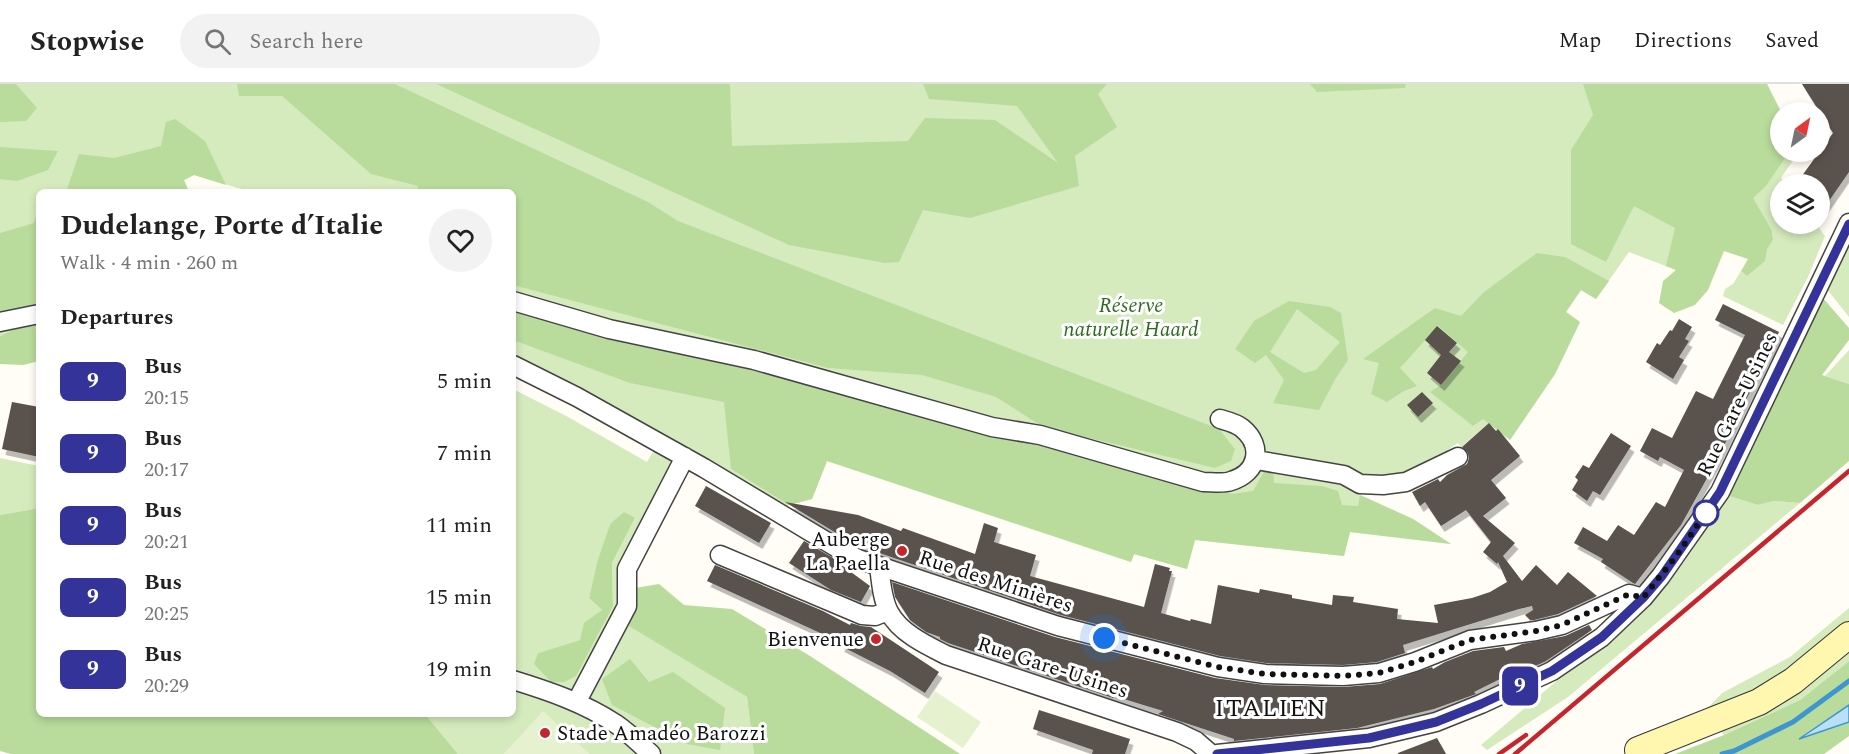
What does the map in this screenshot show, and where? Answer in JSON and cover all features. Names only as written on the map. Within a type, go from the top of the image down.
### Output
[{"type":"main road","points":[[1638,750],[1759,702],[1793,681],[1849,635]]},
{"type":"street","name":"Rue Gare-Usines","points":[[1217,754],[1369,738],[1436,722],[1552,671],[1602,637],[1643,598],[1677,555],[1720,492],[1849,224]]},
{"type":"street","points":[[516,302],[609,329],[754,360],[992,427],[1051,438],[1203,482],[1229,482],[1246,475],[1256,460],[1254,441],[1240,427],[1220,419]]},
{"type":"street","points":[[0,322],[36,315]]},
{"type":"street","name":"Rue des Minières","points":[[516,366],[577,397],[858,559],[1058,626],[1218,667],[1265,674],[1343,676],[1379,673],[1415,662],[1470,640],[1562,625],[1629,594],[1643,598]]},
{"type":"street","points":[[1256,460],[1344,475],[1360,484],[1383,485],[1407,482],[1458,457]]},
{"type":"street","points":[[576,701],[627,606],[627,569],[685,458]]},
{"type":"street","points":[[720,555],[862,615],[875,616],[888,611],[879,566]]},
{"type":"street","name":"Rue Gare-Usines","points":[[888,611],[905,631],[946,655],[1177,732],[1196,741],[1211,754]]},
{"type":"street","points":[[516,681],[576,701],[617,724],[651,754]]},
{"type":"green space","name":"Réserve naturelle Haard","points":[[0,84],[1767,84],[1776,102],[1770,102],[1770,162],[1792,162],[1784,174],[1770,174],[1770,232],[1676,270],[1629,252],[1596,299],[1581,290],[1566,312],[1580,322],[1555,374],[1510,440],[1489,423],[1461,447],[1458,443],[1422,465],[1401,472],[1359,476],[1360,495],[1413,519],[1451,544],[1350,532],[1344,556],[1195,540],[1187,569],[1134,554],[1131,562],[827,461],[812,499],[789,505],[781,516],[704,468],[687,472],[635,577],[629,625],[747,697],[754,754],[589,754],[543,712],[504,754],[458,754],[427,717],[516,717],[516,391],[647,462],[658,443],[516,367],[516,189],[242,189],[194,175],[184,180],[188,189],[36,189],[36,323],[18,327],[0,336]],"holes":[[[635,518],[612,563],[613,606],[551,682],[538,653],[580,640],[602,610],[589,598],[597,562],[610,524]]]},
{"type":"green space","points":[[0,84],[16,84],[37,108],[26,121],[0,122]]},
{"type":"green space","points":[[237,84],[395,84],[648,202],[678,221],[1219,429],[1235,449],[1231,461],[1215,468],[1043,427],[996,397],[922,375],[828,368],[516,286],[516,189],[418,189],[418,186],[371,174],[282,96],[239,96]]},
{"type":"green space","points":[[436,84],[730,84],[732,146],[908,141],[925,118],[995,120],[1058,163],[1017,106],[929,99],[923,84],[1107,84],[1098,94],[1117,127],[1075,156],[1079,186],[970,218],[923,210],[899,262],[885,263],[789,245]]},
{"type":"green space","points":[[1310,84],[1406,84],[1405,88],[1317,92]]},
{"type":"green space","points":[[1583,84],[1767,84],[1776,102],[1770,102],[1770,162],[1782,162],[1774,174],[1770,174],[1770,180],[1766,186],[1753,198],[1770,228],[1770,234],[1772,234],[1773,240],[1767,249],[1765,261],[1747,276],[1741,271],[1748,259],[1724,251],[1708,290],[1695,305],[1674,313],[1659,303],[1663,281],[1676,270],[1666,266],[1675,228],[1634,206],[1606,262],[1571,244],[1571,150],[1593,115]]},
{"type":"green space","points":[[175,119],[205,141],[226,185],[194,175],[184,180],[188,189],[67,189],[79,154],[114,158],[161,146],[166,122]]},
{"type":"green space","points":[[0,147],[58,151],[48,170],[17,181],[0,179]]},
{"type":"green space","points":[[36,217],[36,305],[0,312],[0,233],[34,223]]},
{"type":"green space","name":"Réserve naturelle Haard","points":[[1772,234],[1824,234],[1825,236],[1808,277],[1783,325],[1723,296],[1725,289],[1733,284],[1741,271],[1747,276],[1773,240]]},
{"type":"green space","points":[[1849,243],[1849,317],[1826,288]]},
{"type":"green space","points":[[1537,253],[1565,257],[1609,281],[1596,299],[1581,290],[1566,312],[1580,322],[1555,374],[1510,440],[1483,419],[1473,426],[1430,392],[1441,385],[1468,352],[1438,326],[1400,368],[1417,386],[1387,402],[1371,394],[1379,363],[1363,359],[1435,308],[1461,316],[1484,292]]},
{"type":"green space","points":[[1822,297],[1849,328],[1849,340],[1822,375],[1849,384],[1849,461],[1800,503],[1774,501],[1758,505],[1729,496]]},
{"type":"green space","points":[[1289,301],[1330,307],[1341,313],[1348,360],[1319,410],[1273,403],[1284,380],[1266,355],[1255,363],[1235,349],[1254,321]],"holes":[[[1297,309],[1340,342],[1316,370],[1304,373],[1270,352]]]},
{"type":"green space","points":[[516,310],[1233,494],[1253,491],[1267,466],[1273,467],[1274,483],[1322,486],[1338,491],[1342,505],[1358,506],[1360,495],[1413,519],[1451,544],[1350,532],[1344,556],[1195,540],[1187,569],[1134,554],[1131,562],[827,461],[812,499],[789,505],[731,469],[724,402],[630,383],[516,341]]},
{"type":"green space","points":[[36,323],[36,362],[23,365],[0,364],[0,336],[18,327]]},
{"type":"green space","points":[[1849,350],[1849,384],[1825,376]]},
{"type":"green space","points":[[0,458],[36,465],[36,509],[0,515]]},
{"type":"green space","points":[[1729,496],[1758,505],[1774,501],[1800,503],[1568,697],[1487,750],[1481,745],[1559,679],[1612,642],[1652,603],[1685,561]]},
{"type":"green space","points":[[36,509],[36,717],[427,717],[458,754],[11,754],[0,751],[0,515]]},
{"type":"green space","points":[[624,512],[635,518],[612,563],[613,606],[576,676],[564,682],[551,682],[534,664],[538,653],[580,640],[584,623],[602,610],[589,598],[597,562],[610,524]]},
{"type":"green space","points":[[659,584],[684,605],[732,609],[810,656],[960,754],[754,754],[747,697],[629,626],[635,588]]},
{"type":"green space","points":[[1849,608],[1849,661],[1800,700],[1724,735],[1704,712],[1722,693],[1790,657]]},
{"type":"green space","points":[[630,659],[649,682],[673,672],[725,708],[720,750],[687,744],[612,705],[602,679]]},
{"type":"green space","points":[[1849,661],[1849,705],[1802,737],[1849,722],[1849,736],[1824,754],[1675,754],[1724,735],[1800,700]]},
{"type":"green space","points":[[935,691],[981,722],[963,748],[917,717]]},
{"type":"green space","name":"Stade Amadéo Barozzi","points":[[543,711],[589,754],[504,754]]},
{"type":"water","points":[[1849,705],[1849,722],[1799,739]]},
{"type":"building","points":[[1802,84],[1849,84],[1849,172],[1830,200],[1830,174],[1803,174],[1812,162],[1830,162],[1830,137],[1833,133],[1830,128],[1830,102],[1813,102]]},
{"type":"building","points":[[1723,304],[1779,332],[1716,462],[1681,525],[1635,584],[1601,562],[1603,559],[1574,543],[1583,527],[1607,541],[1618,525],[1634,535],[1656,502],[1665,507],[1684,470],[1660,457],[1658,461],[1640,451],[1652,428],[1672,438],[1696,391],[1713,399],[1745,335],[1715,320]]},
{"type":"building","points":[[1679,319],[1692,327],[1685,339],[1689,341],[1679,357],[1684,360],[1673,379],[1646,362],[1657,343],[1660,345]]},
{"type":"building","points":[[1437,326],[1457,343],[1449,352],[1461,361],[1441,385],[1427,373],[1441,355],[1425,340]]},
{"type":"building","points":[[1422,392],[1433,403],[1418,417],[1407,405]]},
{"type":"building","points":[[12,402],[36,406],[36,456],[2,449]]},
{"type":"building","points":[[1489,423],[1496,431],[1498,429],[1520,456],[1491,480],[1506,498],[1483,516],[1515,543],[1503,556],[1522,581],[1536,565],[1557,585],[1568,572],[1597,596],[1558,614],[1534,620],[1530,620],[1525,615],[1533,610],[1532,606],[1519,609],[1403,645],[1405,653],[1377,662],[1343,665],[1266,663],[1220,656],[1061,615],[856,545],[785,502],[858,515],[901,531],[903,528],[975,554],[984,523],[998,528],[994,542],[1036,555],[1030,576],[1144,607],[1155,564],[1170,568],[1169,571],[1172,571],[1161,613],[1190,621],[1191,619],[1211,624],[1218,585],[1259,593],[1260,589],[1292,595],[1292,598],[1332,605],[1333,595],[1354,597],[1353,602],[1398,609],[1397,619],[1438,623],[1434,605],[1472,598],[1490,592],[1507,582],[1498,562],[1497,564],[1483,552],[1491,542],[1466,510],[1441,526],[1425,502],[1420,506],[1412,492],[1438,479],[1440,482],[1447,475],[1467,464],[1468,453],[1462,447]]},
{"type":"building","points":[[1611,433],[1631,446],[1600,495],[1593,491],[1587,501],[1572,490],[1578,480],[1575,477],[1583,465],[1589,468]]},
{"type":"building","points":[[706,486],[771,523],[759,543],[695,506]]},
{"type":"building","points":[[804,541],[840,562],[870,586],[861,602],[831,590],[789,563]]},
{"type":"building","points":[[715,565],[823,611],[850,625],[851,623],[871,627],[939,672],[925,693],[890,671],[841,646],[842,643],[707,581]]},
{"type":"building","points":[[892,582],[1055,637],[1215,678],[1265,685],[1343,687],[1380,684],[1432,667],[1433,669],[1473,651],[1504,647],[1506,651],[1522,644],[1565,636],[1589,625],[1592,630],[1546,661],[1512,677],[1510,674],[1474,692],[1476,694],[1434,709],[1357,728],[1234,741],[1234,739],[1158,714],[1163,711],[1114,696],[1113,698],[948,643],[926,632],[910,620],[895,597]]},
{"type":"building","points":[[1039,710],[1130,739],[1125,754],[1092,754],[1093,750],[1033,729]]},
{"type":"building","points":[[1437,738],[1446,754],[1398,754],[1398,753]]},
{"type":"waterway","points":[[1722,754],[1734,751],[1793,722],[1849,681]]},
{"type":"railway","points":[[1515,754],[1849,471]]},
{"type":"railway","points":[[1499,754],[1526,735]]},
{"type":"bus line","name":"9","points":[[1217,754],[1369,738],[1436,722],[1552,671],[1602,637],[1643,598],[1662,576],[1720,492],[1849,224]]},
{"type":"place","name":"Auberge La Paella","points":[[902,551]]},
{"type":"place","name":"Bienvenue","points":[[876,639]]},
{"type":"place","name":"Stade Amadéo Barozzi","points":[[545,733]]},
{"type":"district","name":"ITALIEN","points":[[1271,708]]},
{"type":"route","points":[[1104,638],[1218,667],[1265,674],[1343,676],[1379,673],[1415,662],[1470,640],[1562,625],[1629,594],[1643,598],[1662,576],[1709,508],[1706,513]]}]
